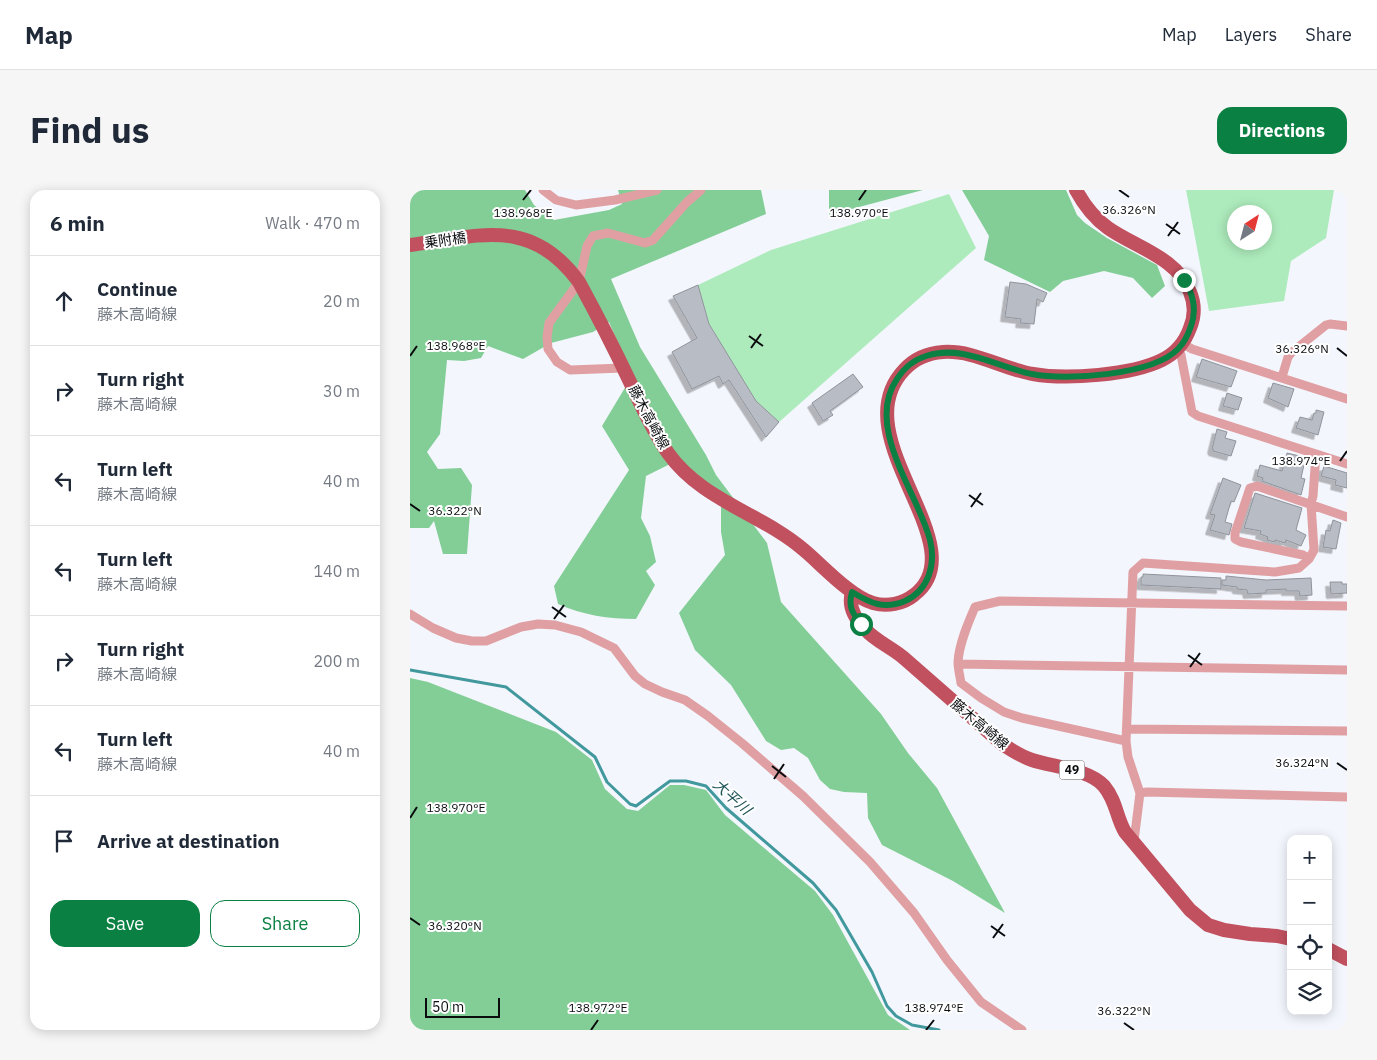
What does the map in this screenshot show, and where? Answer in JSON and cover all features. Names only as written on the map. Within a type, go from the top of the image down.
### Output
[{"type":"main road","points":[[1076,190],[1086,207],[1099,221],[1168,264],[1188,286],[1194,303],[1194,314],[1188,334],[1180,346]]},
{"type":"main road","name":"藤木高崎線","points":[[474,236],[520,236],[558,257],[567,265],[579,282],[668,453],[691,478],[703,489],[788,537],[852,592],[869,602],[884,606],[905,601],[922,588],[928,580],[931,567],[930,540],[893,449],[887,423],[889,394],[893,384],[907,366],[923,357],[943,352],[960,353],[1024,372],[1062,377],[1105,374],[1139,368],[1163,360],[1180,346]]},
{"type":"main road","name":"乗附橋","points":[[413,245],[474,236]]},
{"type":"main road","name":"藤木高崎線","points":[[852,592],[849,601],[851,607],[854,615],[865,630],[904,658],[1001,743],[1032,760],[1084,774],[1095,778],[1102,784],[1116,805],[1121,825],[1190,910],[1208,925],[1224,930],[1287,938]]},
{"type":"main road","points":[[1332,951],[1347,959]]},
{"type":"street","points":[[543,190],[556,200],[576,205],[615,200],[658,190]]},
{"type":"street","points":[[623,368],[570,370],[557,362],[548,349],[549,323],[579,282],[587,246],[593,236],[608,232],[645,243],[653,240],[700,190]]},
{"type":"street","points":[[1282,378],[1288,357],[1326,325],[1347,326]]},
{"type":"street","points":[[1347,399],[1192,348],[1180,346],[1192,412],[1198,416],[1347,464]]},
{"type":"street","points":[[1134,841],[1140,793],[1128,757],[1126,741],[1133,572],[1143,563],[1275,572],[1299,568],[1309,559],[1314,550],[1311,504],[1316,454]]},
{"type":"street","points":[[1309,559],[1303,555],[1241,542],[1236,539],[1235,536],[1249,490],[1252,486],[1347,517]]},
{"type":"street","points":[[1126,741],[1022,718],[1004,712],[981,698],[961,682],[958,664],[959,655],[975,607],[1000,601],[1347,606]]},
{"type":"street","points":[[410,614],[433,628],[456,638],[472,641],[486,642],[521,627],[538,624],[555,625],[582,632],[614,648],[635,676],[645,684],[685,700],[708,716],[803,796],[870,862],[914,913],[947,960],[981,1002],[1022,1030]]},
{"type":"street","points":[[958,664],[1347,670]]},
{"type":"street","points":[[1127,728],[1347,731]]},
{"type":"street","points":[[1140,793],[1347,797]]},
{"type":"green space","points":[[410,190],[525,190],[534,205],[554,220],[609,210],[622,204],[618,190],[761,190],[766,214],[611,279],[640,347],[706,455],[716,475],[767,543],[781,602],[881,714],[908,753],[937,788],[1005,913],[953,881],[882,845],[868,818],[867,793],[830,789],[820,780],[808,758],[794,748],[781,750],[766,741],[731,685],[695,650],[679,613],[725,555],[721,532],[721,496],[678,460],[646,476],[641,518],[650,536],[656,562],[646,571],[655,585],[636,619],[596,616],[558,604],[554,586],[629,470],[602,426],[632,376],[609,322],[593,332],[551,343],[523,359],[488,346],[481,358],[464,361],[447,360],[440,434],[427,452],[438,469],[461,468],[472,485],[467,554],[443,554],[434,521],[429,528],[410,528]]},
{"type":"green space","points":[[829,190],[923,190],[829,215]]},
{"type":"green space","points":[[962,190],[1066,190],[1077,215],[1085,223],[1107,238],[1157,265],[1165,286],[1152,298],[1133,278],[1104,271],[1063,281],[1050,292],[984,260],[989,236]]},
{"type":"green space","points":[[1186,190],[1334,190],[1326,238],[1291,261],[1284,301],[1209,311]]},
{"type":"green space","points":[[949,194],[976,248],[779,422],[756,401],[709,324],[698,285],[771,250]]},
{"type":"green space","points":[[410,678],[428,682],[556,732],[592,760],[605,789],[627,809],[638,811],[670,785],[684,785],[706,790],[725,815],[815,891],[833,915],[888,1015],[910,1030],[410,1030]]},
{"type":"building","points":[[1010,282],[1026,284],[1047,293],[1043,302],[1037,299],[1034,324],[1020,323],[1021,319],[1005,317]]},
{"type":"building","points":[[698,285],[709,324],[756,401],[779,422],[766,437],[729,380],[723,384],[719,376],[692,389],[672,352],[697,338],[673,296]]},
{"type":"building","points":[[1202,359],[1237,371],[1231,387],[1196,377]]},
{"type":"building","points":[[853,374],[863,387],[830,411],[833,415],[823,421],[812,403]]},
{"type":"building","points":[[1273,383],[1294,389],[1288,407],[1268,398]]},
{"type":"building","points":[[1227,393],[1242,398],[1238,410],[1223,406]]},
{"type":"building","points":[[1316,410],[1324,412],[1318,435],[1296,428],[1300,417],[1312,420]]},
{"type":"building","points":[[1217,429],[1227,432],[1225,438],[1236,441],[1231,456],[1213,451]]},
{"type":"building","points":[[1287,453],[1304,457],[1301,478],[1305,479],[1301,495],[1262,481],[1263,478],[1257,476],[1260,465],[1282,471]]},
{"type":"building","points":[[1324,466],[1347,473],[1347,488],[1335,485],[1336,480],[1321,476]]},
{"type":"building","points":[[1223,478],[1241,485],[1234,502],[1231,501],[1225,522],[1232,524],[1229,535],[1210,530],[1215,515],[1210,514]]},
{"type":"building","points":[[1255,493],[1302,508],[1296,530],[1306,535],[1301,546],[1286,540],[1285,543],[1267,540],[1268,537],[1260,534],[1261,531],[1244,528]]},
{"type":"building","points":[[1333,520],[1341,523],[1336,549],[1323,547],[1326,530],[1330,531]]},
{"type":"building","points":[[1143,574],[1221,578],[1221,589],[1141,585]]},
{"type":"building","points":[[1226,576],[1266,580],[1311,578],[1312,595],[1300,596],[1299,591],[1286,591],[1286,589],[1266,590],[1266,593],[1248,594],[1247,590],[1222,585],[1222,580],[1226,580]]},
{"type":"building","points":[[1330,582],[1347,584],[1347,593],[1331,594]]},
{"type":"waterway","name":"大平川","points":[[410,670],[506,687],[595,757],[607,782],[630,804],[636,806],[670,781],[686,781],[706,786],[726,808],[813,883],[836,910],[872,972],[887,1006],[896,1016],[912,1025],[939,1030]]},
{"type":"route","points":[[861,624],[854,615],[849,601],[852,592],[869,602],[884,606],[905,601],[922,588],[928,580],[931,567],[930,540],[893,449],[887,423],[889,394],[893,384],[907,366],[923,357],[943,352],[967,354],[1024,372],[1054,377],[1105,374],[1149,365],[1163,360],[1178,350],[1188,334],[1194,314],[1194,303],[1184,280]]}]
